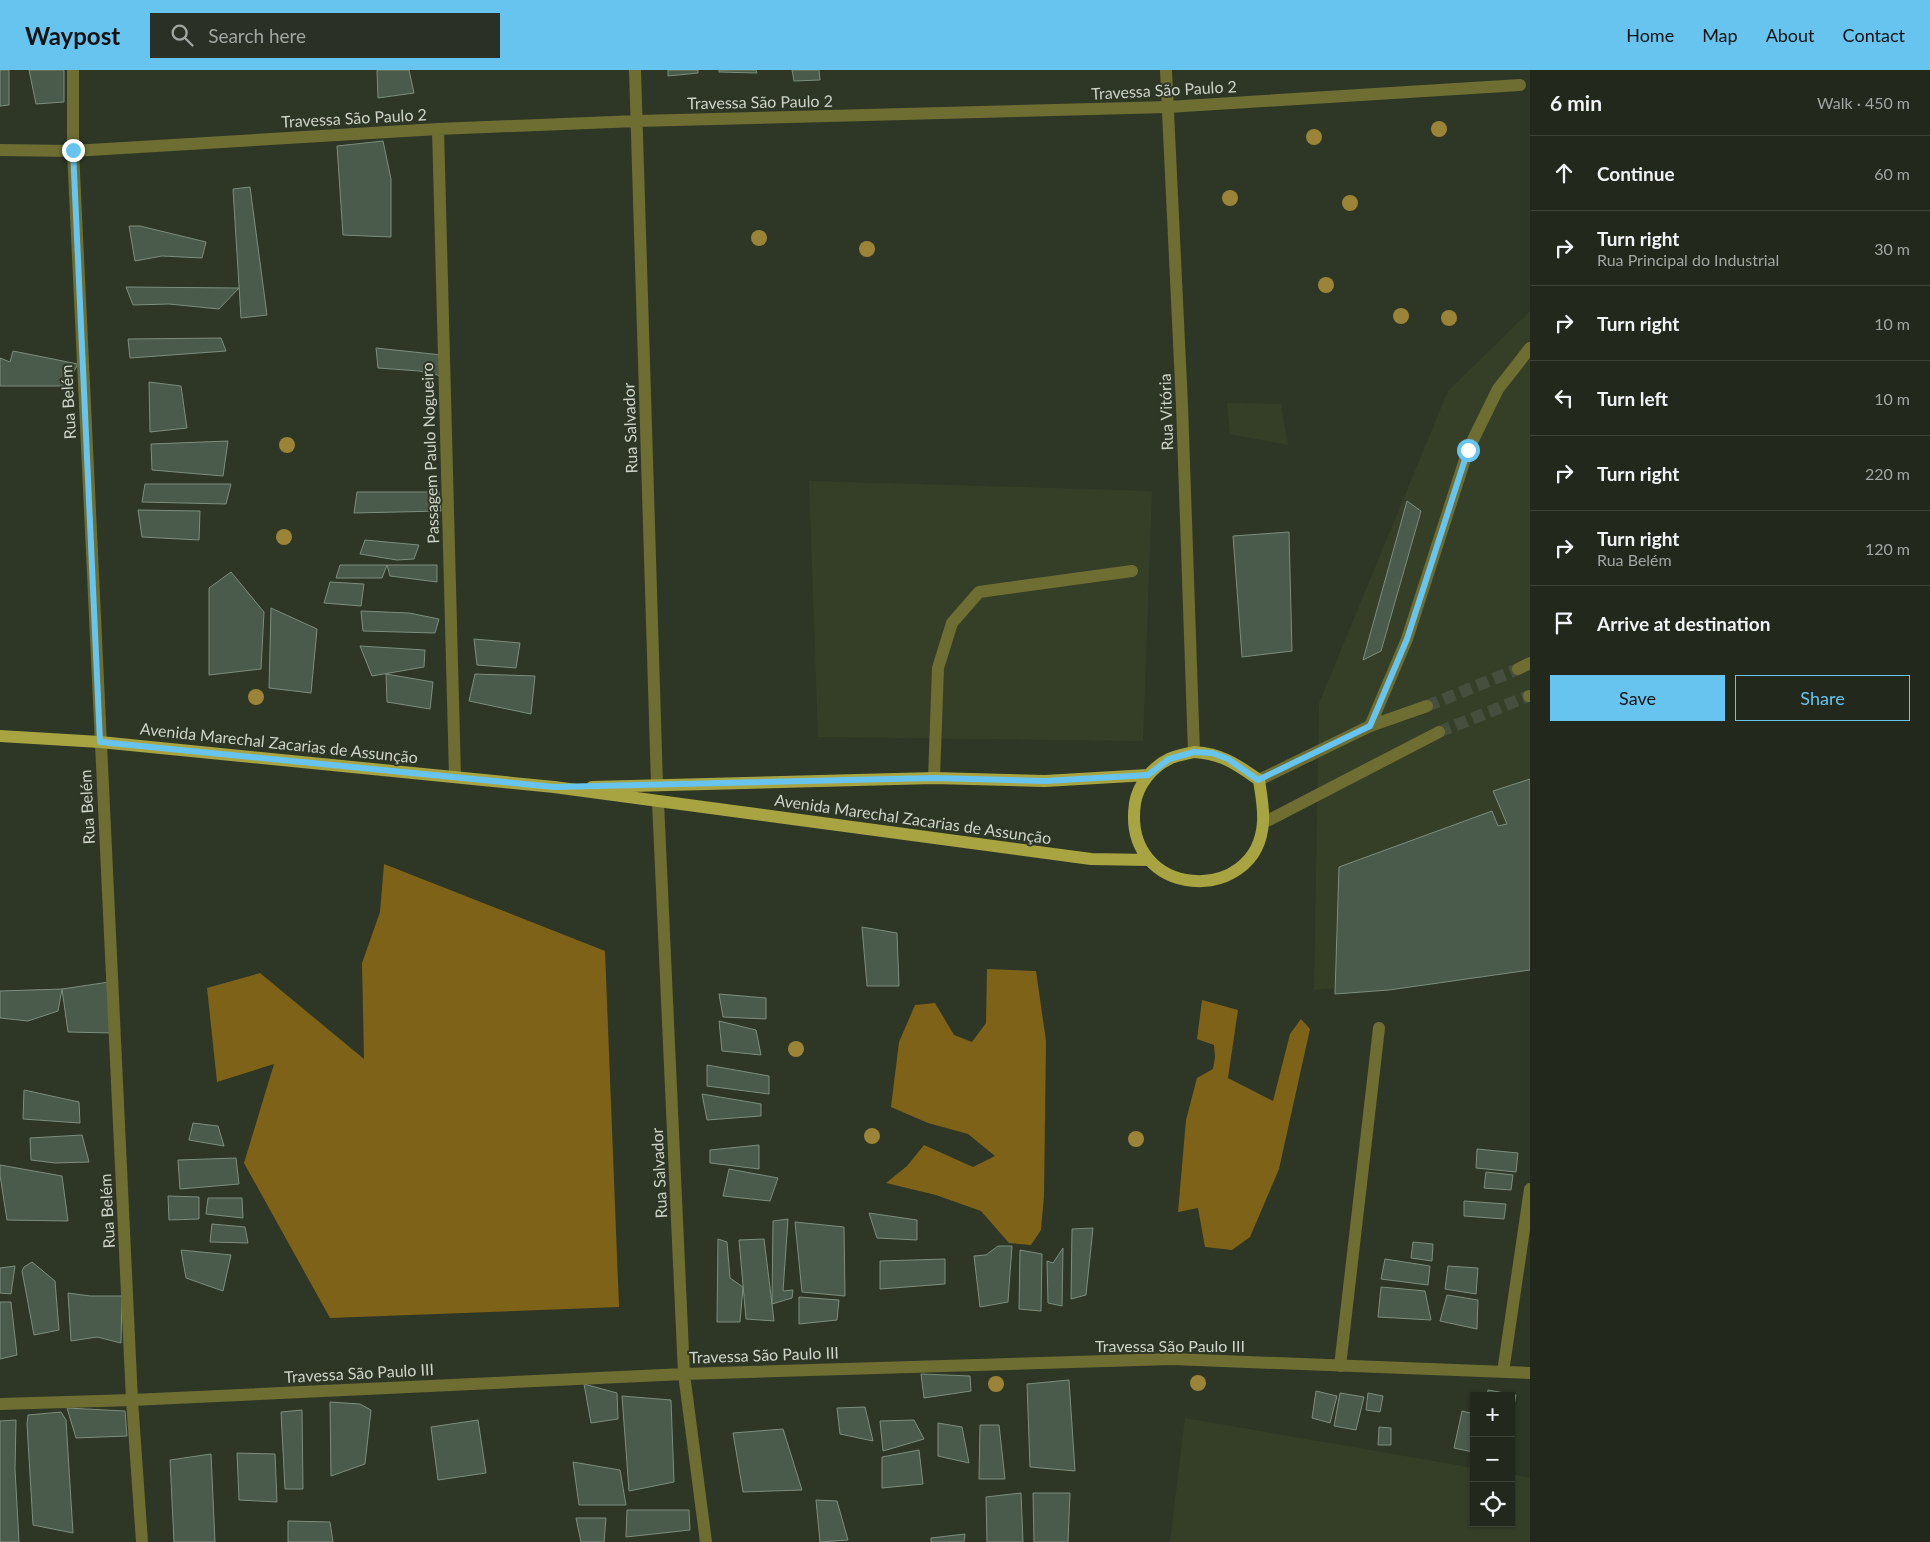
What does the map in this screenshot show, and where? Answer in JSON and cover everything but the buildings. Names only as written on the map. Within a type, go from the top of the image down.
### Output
[{"type":"main road","name":"Avenida Marechal Zacarias de Assunção","points":[[0,736],[100,742],[554,787],[1091,859],[1149,860]]},
{"type":"main road","points":[[1194,752],[1212,753],[1228,759],[1258,780],[1264,823],[1257,847],[1241,867],[1219,879],[1194,882],[1169,876],[1149,860],[1138,844],[1133,820],[1136,796],[1148,775],[1169,759],[1194,752]]},
{"type":"main road","name":"Avenida Marechal Zacarias de Assunção","points":[[554,787],[934,778],[1045,781],[1148,775]]},
{"type":"street","name":"Rua Belém","points":[[73,70],[73,150],[100,742],[132,1400],[142,1542]]},
{"type":"street","name":"Rua Salvador","points":[[635,70],[657,785]]},
{"type":"street","name":"Rua Vitória","points":[[1166,70],[1182,405],[1194,752]]},
{"type":"street","name":"Travessa São Paulo 2","points":[[0,150],[73,150],[438,129],[637,121],[1168,108],[1520,85]]},
{"type":"street","name":"Passagem Paulo Nogueiro","points":[[438,129],[455,777]]},
{"type":"street","points":[[1370,726],[1407,639],[1468,450],[1498,389],[1530,348]]},
{"type":"street","points":[[934,778],[938,668],[952,623],[979,592],[1132,571]]},
{"type":"street","points":[[1518,668],[1530,663]]},
{"type":"street","points":[[1258,780],[1370,726],[1427,706]]},
{"type":"street","points":[[1264,823],[1439,732]]},
{"type":"street","name":"Rua Salvador","points":[[658,802],[684,1374],[706,1542]]},
{"type":"street","points":[[1340,1366],[1379,1028]]},
{"type":"street","points":[[1503,1372],[1530,1189]]},
{"type":"street","name":"Travessa São Paulo III","points":[[0,1404],[132,1400],[684,1374],[1172,1359],[1530,1373]]},
{"type":"shaded area","points":[[1530,311],[1530,971],[1314,990],[1319,703],[1448,391]]},
{"type":"shaded area","points":[[1227,403],[1281,404],[1288,445],[1230,434]]},
{"type":"shaded area","points":[[809,481],[1152,491],[1143,741],[818,737]]},
{"type":"shaded area","points":[[384,864],[605,951],[619,1307],[330,1318],[244,1163],[274,1064],[217,1082],[207,988],[260,973],[364,1059],[362,963],[380,912]]},
{"type":"shaded area","points":[[987,969],[1036,971],[1046,1041],[1044,1196],[1041,1230],[1031,1245],[1009,1243],[981,1211],[936,1195],[886,1183],[907,1166],[924,1145],[973,1167],[995,1156],[968,1134],[928,1123],[891,1107],[899,1042],[915,1005],[935,1003],[954,1035],[972,1042],[986,1023]]},
{"type":"shaded area","points":[[1202,1000],[1238,1010],[1228,1078],[1273,1101],[1290,1034],[1301,1019],[1310,1029],[1279,1169],[1250,1237],[1232,1250],[1205,1247],[1198,1208],[1178,1212],[1186,1120],[1197,1078],[1213,1069],[1215,1057],[1214,1045],[1197,1039]]},
{"type":"shaded area","points":[[1185,1418],[1470,1467],[1470,1527],[1515,1527],[1515,1475],[1530,1478],[1530,1542],[1170,1542]]},
{"type":"tunnel","points":[[1427,706],[1518,669]]},
{"type":"tunnel","points":[[1439,732],[1529,696]]},
{"type":"route","points":[[73,150],[100,742],[554,787],[934,778],[1045,781],[1148,775],[1169,759],[1194,752],[1212,753],[1228,759],[1258,780],[1370,726],[1407,639],[1468,450]]}]
